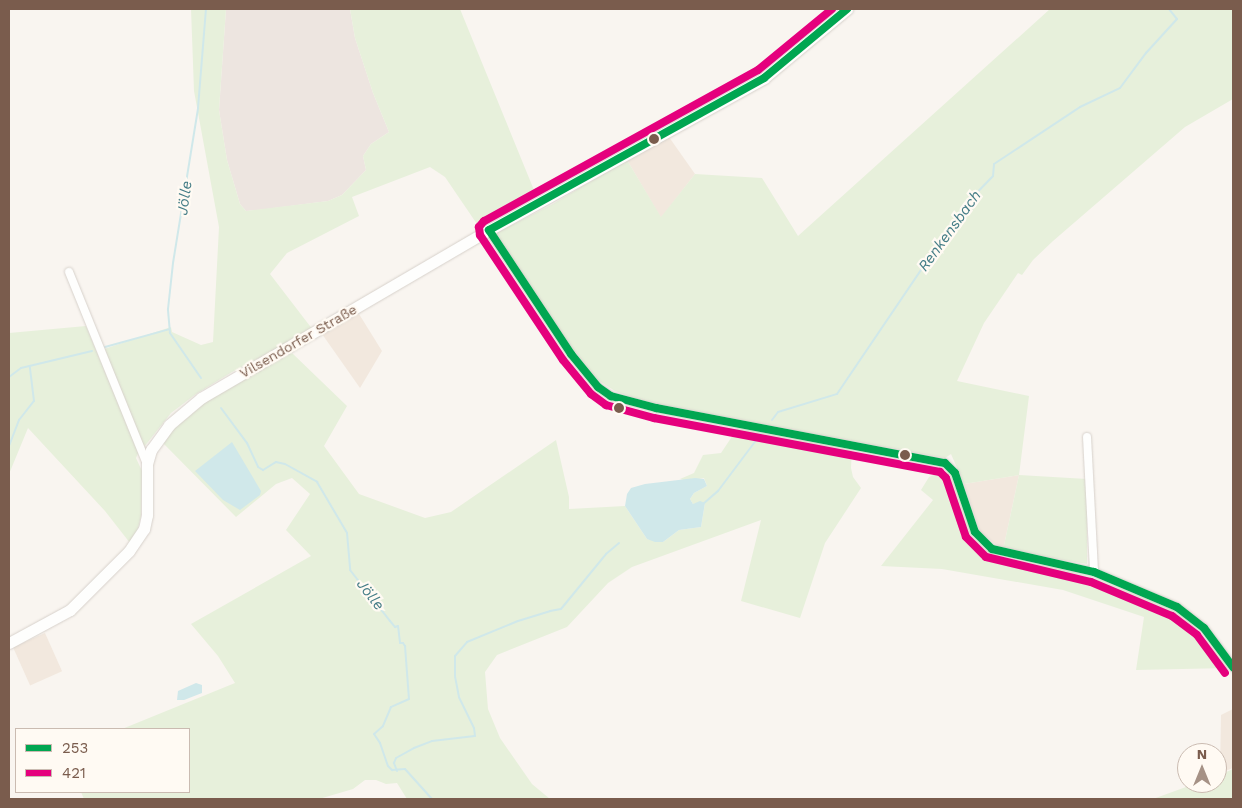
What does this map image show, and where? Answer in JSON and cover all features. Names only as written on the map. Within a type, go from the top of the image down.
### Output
[{"type":"street","name":"Vilsendorfer Straße","points":[[147,464],[154,444],[169,426],[201,398],[489,230],[764,78],[847,9]]},
{"type":"street","points":[[489,230],[570,354],[598,387],[611,396],[656,408],[935,459],[951,467],[955,473],[975,532],[992,549],[1094,572],[1177,607],[1204,628],[1233,667]]},
{"type":"street","points":[[9,643],[70,610],[129,551],[144,529],[147,515],[147,464],[69,272]]},
{"type":"street","points":[[1087,437],[1094,572]]},
{"type":"shaded area","points":[[226,9],[350,9],[355,38],[373,93],[389,132],[371,144],[363,156],[366,170],[342,195],[328,201],[259,210],[246,211],[240,204],[227,160],[219,110]]},
{"type":"shaded area","points":[[669,137],[695,174],[661,218],[627,160]]},
{"type":"shaded area","points":[[359,314],[382,351],[360,388],[322,334]]},
{"type":"shaded area","points":[[1019,475],[1003,550],[980,532],[964,484]]},
{"type":"shaded area","points":[[45,633],[62,671],[30,686],[13,647]]},
{"type":"shaded area","points":[[1233,709],[1233,768],[1227,770],[1227,743],[1221,743],[1221,715]]},
{"type":"green space","points":[[191,9],[226,9],[219,110],[227,160],[240,204],[246,211],[328,201],[342,195],[366,170],[363,156],[371,144],[389,132],[373,93],[355,38],[350,9],[460,9],[536,195],[479,227],[445,177],[430,167],[352,197],[359,216],[287,253],[270,274],[313,330],[232,372],[196,394],[171,413],[144,447],[140,449],[136,458],[142,471],[141,516],[137,532],[130,543],[105,511],[28,428],[9,474],[9,333],[86,326],[113,391],[125,403],[104,349],[171,327],[172,332],[201,345],[213,342],[219,227],[194,91]]},
{"type":"green space","points":[[1050,9],[1233,9],[1233,99],[1185,127],[1053,241],[1033,260],[1022,275],[1018,273],[984,323],[957,381],[1029,396],[1019,475],[964,484],[951,454],[945,458],[653,405],[615,391],[598,380],[564,338],[496,233],[551,205],[627,160],[661,217],[695,174],[762,178],[798,236]]},
{"type":"green space","points":[[292,353],[347,406],[324,446],[359,494],[425,518],[451,512],[556,440],[569,497],[569,509],[625,506],[647,539],[663,542],[679,530],[701,527],[705,503],[693,504],[690,499],[694,493],[707,486],[704,478],[687,481],[680,479],[694,473],[703,455],[721,453],[739,426],[852,447],[851,468],[853,477],[861,488],[825,543],[800,618],[741,601],[761,520],[632,567],[608,583],[567,627],[497,655],[485,672],[488,709],[500,738],[532,784],[550,799],[407,799],[397,783],[386,784],[376,780],[365,780],[353,789],[319,799],[84,799],[81,793],[190,793],[190,728],[124,728],[235,683],[218,656],[191,624],[311,556],[286,530],[310,494],[292,478],[276,484],[236,517],[161,441],[187,413],[236,382]]},
{"type":"green space","points":[[948,472],[955,482],[972,536],[985,549],[1004,558],[1058,568],[1096,579],[1170,608],[1190,621],[1229,668],[1136,670],[1144,617],[1063,590],[942,569],[881,566],[933,500],[921,490],[929,477],[938,473]]},
{"type":"green space","points":[[1019,475],[1087,479],[1087,564],[1003,550]]},
{"type":"green space","points":[[1233,769],[1233,799],[1153,799],[1177,790],[1177,793],[1227,793],[1227,772]]},
{"type":"water","points":[[232,442],[261,491],[260,495],[240,510],[223,500],[195,471]]},
{"type":"water","points":[[695,478],[704,479],[707,486],[694,493],[690,499],[693,504],[700,501],[705,503],[701,527],[679,530],[663,542],[647,539],[625,506],[627,494],[631,488],[645,484]]},
{"type":"water","points":[[196,683],[202,685],[202,693],[184,700],[177,700],[178,691]]},
{"type":"waterway","name":"Jölle","points":[[201,378],[170,333],[168,309],[173,263],[198,108],[206,9]]},
{"type":"waterway","name":"Renkensbach","points":[[772,420],[778,412],[837,394],[965,205],[993,176],[994,164],[1080,107],[1120,88],[1146,53],[1177,19],[1169,9]]},
{"type":"waterway","points":[[105,347],[170,329]]},
{"type":"waterway","points":[[9,377],[21,368],[92,351]]},
{"type":"waterway","points":[[9,446],[19,420],[34,401],[30,366]]},
{"type":"waterway","name":"Jölle","points":[[221,408],[247,443],[258,467],[263,470],[276,462],[285,464],[317,482],[347,533],[350,570],[395,627],[398,626],[400,643],[403,643],[405,646],[409,699],[391,707],[383,726],[374,734],[380,743],[388,766],[392,770],[405,769],[432,799]]},
{"type":"waterway","name":"Renkensbach","points":[[703,504],[718,491],[763,431]]},
{"type":"waterway","name":"Renkensbach","points":[[397,771],[394,763],[396,758],[414,748],[432,741],[475,736],[474,728],[459,697],[455,676],[455,656],[467,642],[518,621],[561,609],[606,554],[619,543]]},
{"type":"transit line","name":"421","points":[[832,9],[758,70],[484,221],[479,227],[480,235],[563,360],[591,394],[606,405],[654,418],[940,472],[946,478],[966,537],[986,557],[1091,582],[1172,616],[1197,635],[1225,673]]},
{"type":"transit line","name":"253","points":[[489,230],[764,78],[847,9]]},
{"type":"transit line","name":"253","points":[[489,230],[571,354],[598,387],[611,396],[656,408],[945,463],[955,473],[975,532],[992,549],[1094,572],[1177,607],[1204,628],[1233,667]]}]
